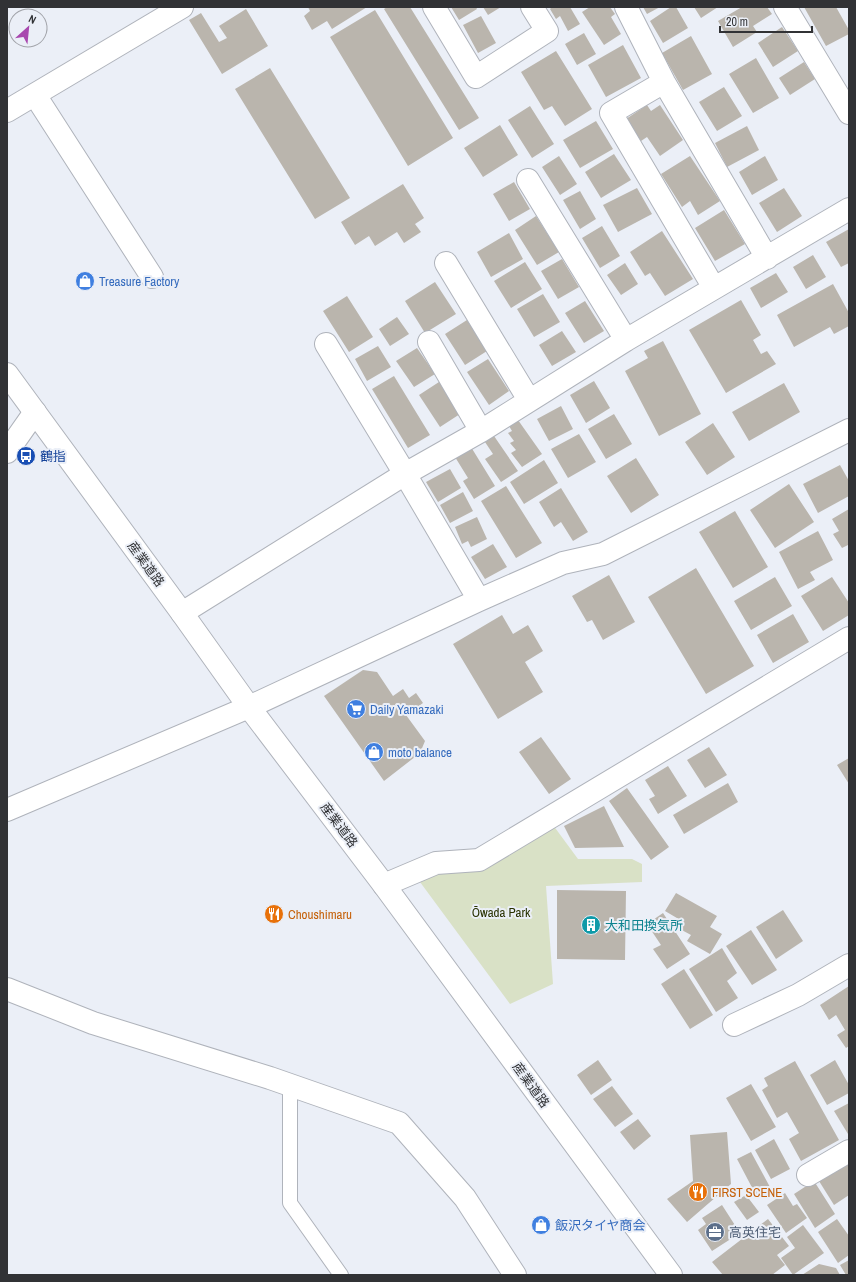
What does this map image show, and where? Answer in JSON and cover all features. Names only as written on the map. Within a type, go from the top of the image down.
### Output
[{"type":"street","points":[[7,111],[182,7]]},
{"type":"street","points":[[434,7],[476,77],[547,31],[532,7]]},
{"type":"street","points":[[626,7],[664,82],[767,258]]},
{"type":"street","points":[[785,7],[849,113]]},
{"type":"street","points":[[664,82],[611,113],[714,288]]},
{"type":"street","points":[[35,95],[152,277]]},
{"type":"street","points":[[528,180],[626,340]]},
{"type":"street","points":[[182,613],[405,474],[481,431],[626,340],[849,209]]},
{"type":"street","points":[[446,263],[529,400]]},
{"type":"street","points":[[429,342],[481,431]]},
{"type":"street","points":[[326,344],[479,600]]},
{"type":"street","name":"産業道路","points":[[7,374],[249,707],[384,885],[671,1275]]},
{"type":"street","points":[[7,452],[35,412]]},
{"type":"street","points":[[7,810],[249,707],[479,600],[563,563],[603,554],[849,430]]},
{"type":"street","points":[[384,885],[436,863],[479,860],[849,638]]},
{"type":"street","points":[[734,1025],[798,995],[849,965]]},
{"type":"street","points":[[7,989],[93,1023],[290,1085],[399,1123],[465,1198],[515,1275]]},
{"type":"street","points":[[808,1175],[849,1151]]},
{"type":"lane","points":[[290,1085],[290,1203],[341,1275]]},
{"type":"green space","name":"Ōwada Park","points":[[553,825],[578,859],[632,859],[642,864],[642,882],[546,886],[553,984],[510,1004],[420,882],[441,868]]},
{"type":"building","points":[[308,7],[367,7],[332,29],[327,21],[312,30],[304,16],[310,11]]},
{"type":"building","points":[[387,7],[410,7],[479,118],[459,130],[384,9]]},
{"type":"building","points":[[451,7],[476,7],[477,9],[459,20]]},
{"type":"building","points":[[483,7],[501,7],[488,15]]},
{"type":"building","points":[[552,7],[570,7],[580,24],[568,31],[560,16],[556,19],[550,9]]},
{"type":"building","points":[[590,7],[610,7],[615,14],[611,17],[621,34],[604,45],[582,12]]},
{"type":"building","points":[[643,7],[660,7],[647,14]]},
{"type":"building","points":[[671,7],[676,7],[688,28],[663,43],[650,21]]},
{"type":"building","points":[[694,7],[718,7],[701,18]]},
{"type":"building","points":[[742,7],[767,7],[772,14],[753,26],[757,32],[733,47],[718,21]]},
{"type":"building","points":[[804,7],[836,7],[849,30],[849,34],[826,46]]},
{"type":"building","points":[[246,9],[268,46],[222,74],[189,20],[201,13],[219,42],[227,38],[219,26]]},
{"type":"building","points":[[375,10],[453,138],[408,166],[330,37]]},
{"type":"building","points":[[481,16],[496,43],[478,53],[463,25]]},
{"type":"building","points":[[782,27],[798,51],[773,67],[758,43]]},
{"type":"building","points":[[584,33],[596,54],[577,65],[565,44]]},
{"type":"building","points":[[691,36],[712,74],[683,90],[662,53]]},
{"type":"building","points":[[623,45],[641,78],[606,97],[588,65]]},
{"type":"building","points":[[556,51],[592,109],[565,126],[552,106],[544,110],[521,72]]},
{"type":"building","points":[[756,58],[779,98],[753,113],[729,74]]},
{"type":"building","points":[[804,62],[815,79],[790,95],[779,78]]},
{"type":"building","points":[[270,68],[350,198],[315,219],[235,89]]},
{"type":"building","points":[[724,87],[742,116],[717,131],[699,102]]},
{"type":"building","points":[[647,105],[651,111],[660,105],[683,140],[660,156],[647,137],[641,141],[626,119]]},
{"type":"building","points":[[530,106],[554,144],[532,158],[508,120]]},
{"type":"building","points":[[596,121],[613,149],[580,168],[563,140]]},
{"type":"building","points":[[500,125],[518,155],[483,177],[464,148]]},
{"type":"building","points":[[747,126],[759,150],[727,167],[715,143]]},
{"type":"building","points":[[614,154],[631,180],[601,198],[585,172]]},
{"type":"building","points":[[559,156],[577,184],[560,195],[542,167]]},
{"type":"building","points":[[690,156],[720,201],[698,215],[690,201],[682,207],[661,174]]},
{"type":"building","points":[[765,156],[778,180],[752,195],[739,172]]},
{"type":"building","points":[[514,182],[530,209],[509,221],[493,194]]},
{"type":"building","points":[[403,184],[424,218],[415,224],[421,232],[404,243],[397,232],[375,246],[369,236],[355,245],[341,222]]},
{"type":"building","points":[[637,188],[652,214],[618,232],[603,205]]},
{"type":"building","points":[[784,188],[802,216],[777,232],[759,203]]},
{"type":"building","points":[[580,191],[596,219],[580,229],[563,200]]},
{"type":"building","points":[[724,210],[745,244],[715,261],[695,228]]},
{"type":"building","points":[[536,216],[559,252],[537,265],[515,230]]},
{"type":"building","points":[[602,226],[620,256],[600,268],[582,238]]},
{"type":"building","points":[[849,229],[849,263],[841,267],[826,242]]},
{"type":"building","points":[[662,231],[693,279],[665,296],[650,273],[645,276],[630,252]]},
{"type":"building","points":[[509,233],[523,259],[491,277],[477,252]]},
{"type":"building","points":[[813,255],[826,277],[806,289],[793,267]]},
{"type":"building","points":[[562,259],[579,287],[558,299],[541,271]]},
{"type":"building","points":[[525,262],[542,289],[511,308],[494,281]]},
{"type":"building","points":[[625,263],[638,284],[621,295],[607,275]]},
{"type":"building","points":[[776,273],[788,292],[761,308],[750,288]]},
{"type":"building","points":[[435,282],[456,314],[425,333],[405,301]]},
{"type":"building","points":[[833,284],[849,313],[849,326],[834,334],[830,327],[794,347],[777,315]]},
{"type":"building","points":[[543,294],[560,322],[534,337],[517,309]]},
{"type":"building","points":[[347,296],[373,337],[349,352],[323,311]]},
{"type":"building","points":[[741,300],[761,335],[753,340],[761,354],[767,351],[776,364],[726,393],[689,330]]},
{"type":"building","points":[[585,301],[604,331],[584,343],[565,313]]},
{"type":"building","points":[[397,317],[409,334],[390,346],[379,329]]},
{"type":"building","points":[[467,320],[487,351],[465,365],[445,334]]},
{"type":"building","points":[[562,331],[576,352],[552,366],[539,345]]},
{"type":"building","points":[[663,341],[701,414],[659,436],[625,371],[648,358],[644,351]]},
{"type":"building","points":[[378,346],[391,367],[367,381],[355,359]]},
{"type":"building","points":[[417,348],[435,374],[414,387],[396,361]]},
{"type":"building","points":[[488,359],[509,391],[489,405],[467,372]]},
{"type":"building","points":[[394,376],[430,435],[408,448],[372,389]]},
{"type":"building","points":[[594,381],[610,408],[586,423],[570,395]]},
{"type":"building","points":[[439,382],[460,414],[440,427],[419,395]]},
{"type":"building","points":[[784,383],[800,412],[749,441],[732,412]]},
{"type":"building","points":[[561,406],[573,429],[549,441],[537,419]]},
{"type":"building","points":[[614,414],[632,444],[606,459],[588,429]]},
{"type":"building","points":[[518,420],[542,454],[522,467],[511,453],[516,450],[510,443],[514,441],[508,433],[512,431],[509,426]]},
{"type":"building","points":[[713,423],[735,457],[707,475],[685,442]]},
{"type":"building","points":[[579,434],[596,462],[568,478],[551,449]]},
{"type":"building","points":[[494,436],[518,471],[501,482],[485,459],[493,454],[485,442]]},
{"type":"building","points":[[471,447],[495,486],[474,499],[463,481],[468,478],[455,457]]},
{"type":"building","points":[[636,458],[659,495],[631,513],[607,476]]},
{"type":"building","points":[[544,460],[558,483],[524,504],[510,482]]},
{"type":"building","points":[[840,465],[849,481],[849,496],[818,513],[803,484]]},
{"type":"building","points":[[450,469],[461,488],[438,502],[426,482]]},
{"type":"building","points":[[789,484],[814,522],[775,548],[750,510]]},
{"type":"building","points":[[506,486],[542,543],[516,558],[481,501]]},
{"type":"building","points":[[561,488],[588,532],[573,541],[561,522],[554,527],[539,502]]},
{"type":"building","points":[[463,492],[473,511],[450,523],[440,505]]},
{"type":"building","points":[[849,509],[849,546],[848,545],[842,548],[833,534],[839,531],[832,519]]},
{"type":"building","points":[[735,511],[768,567],[733,588],[699,532]]},
{"type":"building","points":[[477,517],[487,539],[471,547],[468,541],[462,544],[455,527]]},
{"type":"building","points":[[818,531],[833,560],[810,572],[815,580],[798,589],[779,552]]},
{"type":"building","points":[[493,544],[507,567],[485,579],[471,557]]},
{"type":"building","points":[[696,568],[754,666],[706,694],[648,597]]},
{"type":"building","points":[[609,575],[635,622],[603,640],[592,620],[587,622],[572,596]]},
{"type":"building","points":[[775,577],[792,606],[751,630],[734,601]]},
{"type":"building","points":[[832,577],[849,603],[849,615],[823,631],[801,596]]},
{"type":"building","points":[[793,614],[809,642],[773,663],[757,635]]},
{"type":"building","points":[[502,615],[513,634],[528,625],[543,651],[525,662],[543,692],[498,719],[453,644]]},
{"type":"building","points":[[363,670],[377,672],[393,696],[403,689],[409,698],[416,693],[423,703],[406,715],[425,741],[420,753],[384,781],[324,696]]},
{"type":"building","points":[[541,737],[571,779],[549,794],[519,752]]},
{"type":"building","points":[[709,747],[727,775],[705,788],[687,760]]},
{"type":"building","points":[[849,758],[849,784],[837,765]]},
{"type":"building","points":[[668,766],[687,796],[658,814],[649,799],[655,796],[645,780]]},
{"type":"building","points":[[728,783],[738,802],[684,834],[673,815]]},
{"type":"building","points":[[627,788],[669,847],[651,860],[609,801]]},
{"type":"building","points":[[604,806],[624,847],[575,848],[564,826]]},
{"type":"building","name":"大和田換気所","points":[[557,890],[626,891],[625,960],[557,959]]},
{"type":"building","points":[[676,893],[717,916],[710,927],[722,934],[710,954],[687,941],[691,935],[678,928],[682,921],[665,911]]},
{"type":"building","points":[[783,910],[803,941],[776,959],[756,927]]},
{"type":"building","points":[[663,913],[690,954],[667,969],[653,949],[661,945],[647,924]]},
{"type":"building","points":[[751,930],[777,970],[752,985],[726,946]]},
{"type":"building","points":[[722,948],[737,973],[727,981],[738,998],[716,1012],[689,969]]},
{"type":"building","points":[[684,969],[713,1015],[690,1029],[661,984]]},
{"type":"building","points":[[849,986],[849,1046],[846,1048],[837,1035],[845,1030],[836,1015],[829,1020],[820,1005]]},
{"type":"building","points":[[598,1060],[612,1080],[591,1095],[577,1075]]},
{"type":"building","points":[[835,1060],[849,1085],[849,1093],[827,1105],[810,1075]]},
{"type":"building","points":[[795,1061],[839,1140],[801,1161],[789,1139],[799,1133],[787,1112],[777,1118],[762,1090],[768,1086],[764,1078]]},
{"type":"building","points":[[751,1084],[776,1127],[751,1141],[726,1098]]},
{"type":"building","points":[[612,1086],[633,1114],[615,1127],[593,1099]]},
{"type":"building","points":[[849,1103],[849,1133],[848,1134],[834,1111]]},
{"type":"building","points":[[638,1119],[651,1136],[634,1150],[620,1132]]},
{"type":"building","points":[[727,1132],[731,1184],[687,1222],[667,1199],[693,1181],[690,1135]]},
{"type":"building","points":[[774,1139],[790,1169],[771,1179],[755,1150]]},
{"type":"building","points":[[751,1152],[771,1189],[757,1197],[737,1159]]},
{"type":"building","points":[[849,1162],[849,1195],[834,1205],[819,1181]]},
{"type":"building","points":[[814,1181],[835,1214],[815,1228],[794,1194]]},
{"type":"building","points":[[785,1193],[793,1206],[797,1204],[807,1218],[786,1233],[767,1205]]},
{"type":"building","points":[[746,1195],[759,1212],[747,1220],[734,1202]]},
{"type":"building","points":[[722,1205],[740,1233],[712,1251],[698,1230],[706,1224],[702,1218]]},
{"type":"building","points":[[768,1219],[789,1246],[777,1255],[785,1265],[772,1275],[723,1275],[712,1262]]},
{"type":"building","points":[[837,1219],[849,1236],[849,1255],[838,1263],[818,1232]]},
{"type":"building","points":[[803,1225],[824,1253],[793,1275],[781,1258],[795,1248],[787,1237]]},
{"type":"building","points":[[849,1260],[849,1275],[846,1275],[840,1265]]},
{"type":"building","points":[[819,1264],[836,1268],[840,1275],[802,1275]]},
{"type":"place","name":"Treasure Factory","points":[[85,281]]},
{"type":"place","name":"鶴指","points":[[26,456]]},
{"type":"place","name":"Daily Yamazaki","points":[[356,709]]},
{"type":"place","name":"moto balance","points":[[374,752]]},
{"type":"place","name":"Choushimaru","points":[[274,914]]},
{"type":"place","name":"大和田換気所","points":[[591,925]]},
{"type":"place","name":"FIRST SCENE","points":[[698,1192]]},
{"type":"place","name":"飯沢タイヤ商会","points":[[541,1225]]},
{"type":"place","name":"高英住宅","points":[[715,1232]]}]
